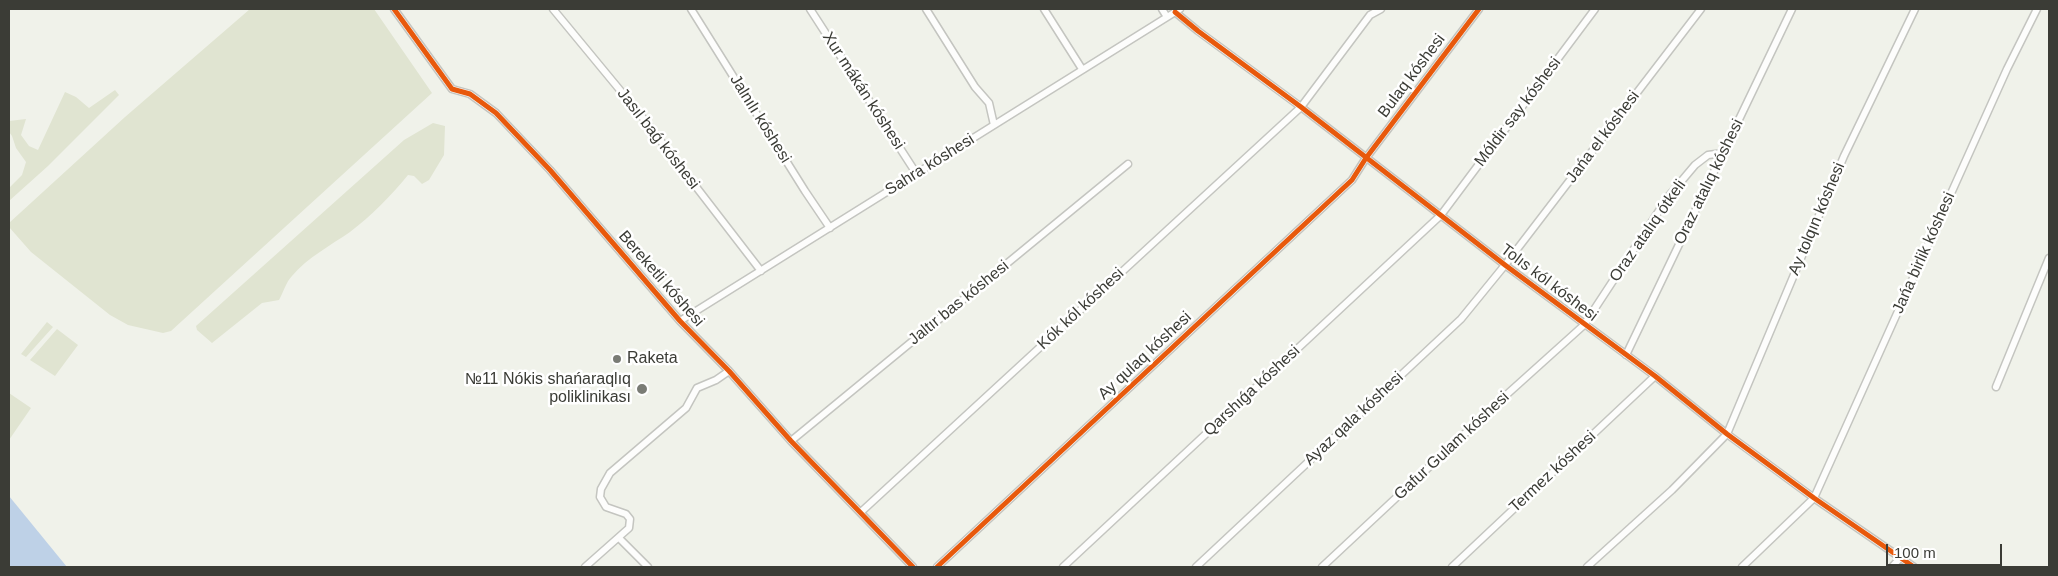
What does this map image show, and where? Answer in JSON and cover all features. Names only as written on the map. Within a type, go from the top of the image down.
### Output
[{"type":"street","name":"Bereketli kóshesi","points":[[394,9],[452,89],[470,94],[496,113],[550,170],[680,321],[729,371],[791,441],[913,567]]},
{"type":"street","name":"Jasıl baǵ kóshesi","points":[[553,9],[643,118],[761,271]]},
{"type":"street","name":"Jalnılı kóshesi","points":[[691,9],[830,228]]},
{"type":"street","name":"Xur mákán kóshesi","points":[[810,9],[916,173]]},
{"type":"street","points":[[926,9],[975,87],[989,103],[994,125]]},
{"type":"street","points":[[1044,9],[1082,69]]},
{"type":"street","points":[[1162,9],[1167,17]]},
{"type":"street","name":"Kók kól kóshesi","points":[[861,512],[1301,107],[1370,15],[1381,9]]},
{"type":"street","name":"Bulaq kóshesi","points":[[1366,158],[1479,9]]},
{"type":"street","name":"Móldir say kóshesi","points":[[1441,215],[1595,9]]},
{"type":"street","name":"Jańa el kóshesi","points":[[1505,265],[1701,9]]},
{"type":"street","name":"Oraz atalıq kóshesi","points":[[1626,355],[1792,9]]},
{"type":"street","name":"Ay tolqın kóshesi","points":[[1728,434],[1844,156],[1915,9]]},
{"type":"street","name":"Jańa birlik kóshesi","points":[[1814,498],[2007,69],[2037,9]]},
{"type":"street","name":"Sahra kóshesi","points":[[680,321],[1178,10]]},
{"type":"street","name":"Tolıs kól kóshesi","points":[[1178,10],[1198,32],[1301,107],[1584,326],[1655,376],[1728,434],[1814,498],[1914,567]]},
{"type":"street","name":"Oraz atalıq ótkeli","points":[[1584,326],[1668,196],[1695,165],[1708,155],[1723,153]]},
{"type":"street","name":"Ay qulaq kóshesi","points":[[937,567],[1352,180],[1366,158]]},
{"type":"street","name":"Jaltır bas kóshesi","points":[[791,441],[1128,164]]},
{"type":"street","name":"Qarshıǵa kóshesi","points":[[1063,567],[1441,215]]},
{"type":"street","points":[[1996,387],[2049,258]]},
{"type":"street","name":"Ayaz qala kóshesi","points":[[1196,567],[1461,319],[1505,265]]},
{"type":"street","name":"Gafur Gulam kóshesi","points":[[1322,567],[1504,397],[1584,326]]},
{"type":"street","points":[[585,567],[629,528],[630,519],[626,514],[606,507],[600,497],[601,489],[610,473],[646,445],[686,408],[697,388],[716,380],[729,371]]},
{"type":"street","name":"Termez kóshesi","points":[[1452,567],[1655,376]]},
{"type":"street","points":[[1587,567],[1672,490],[1728,434]]},
{"type":"street","points":[[1742,567],[1814,498]]},
{"type":"street","points":[[619,538],[648,567]]},
{"type":"street","points":[[1892,567],[1900,558]]},
{"type":"green space","points":[[250,9],[374,9],[432,93],[171,331],[163,333],[128,325],[110,315],[31,252],[9,227],[9,223],[125,117]]},
{"type":"green space","points":[[115,90],[119,95],[48,166],[9,201],[9,188],[22,175],[26,162],[16,148],[9,132],[9,121],[26,119],[21,135],[29,146],[38,150],[65,92],[76,97],[89,108]]},
{"type":"green space","points":[[433,123],[445,126],[444,155],[429,180],[422,184],[414,176],[408,175],[366,219],[298,269],[288,281],[279,300],[262,303],[212,343],[197,330],[196,326],[404,140]]},
{"type":"green space","points":[[47,322],[53,327],[26,357],[21,354]]},
{"type":"green space","points":[[57,329],[78,345],[55,376],[30,360]]},
{"type":"green space","points":[[9,393],[31,408],[9,440]]},
{"type":"water","points":[[9,496],[67,567],[9,567]]},
{"type":"cycle path","points":[[394,9],[452,89],[470,94],[496,113],[550,170],[680,321],[729,371],[791,441],[913,567]]},
{"type":"cycle path","points":[[937,567],[1352,180],[1366,158],[1479,9]]},
{"type":"cycle path","points":[[1175,12],[1505,265],[1655,376],[1727,434],[1814,498],[1914,567]]},
{"type":"place","name":"Raketa","points":[[617,359]]},
{"type":"place","name":"№11 Nókis shańaraqlıq poliklinikası","points":[[642,389]]}]
